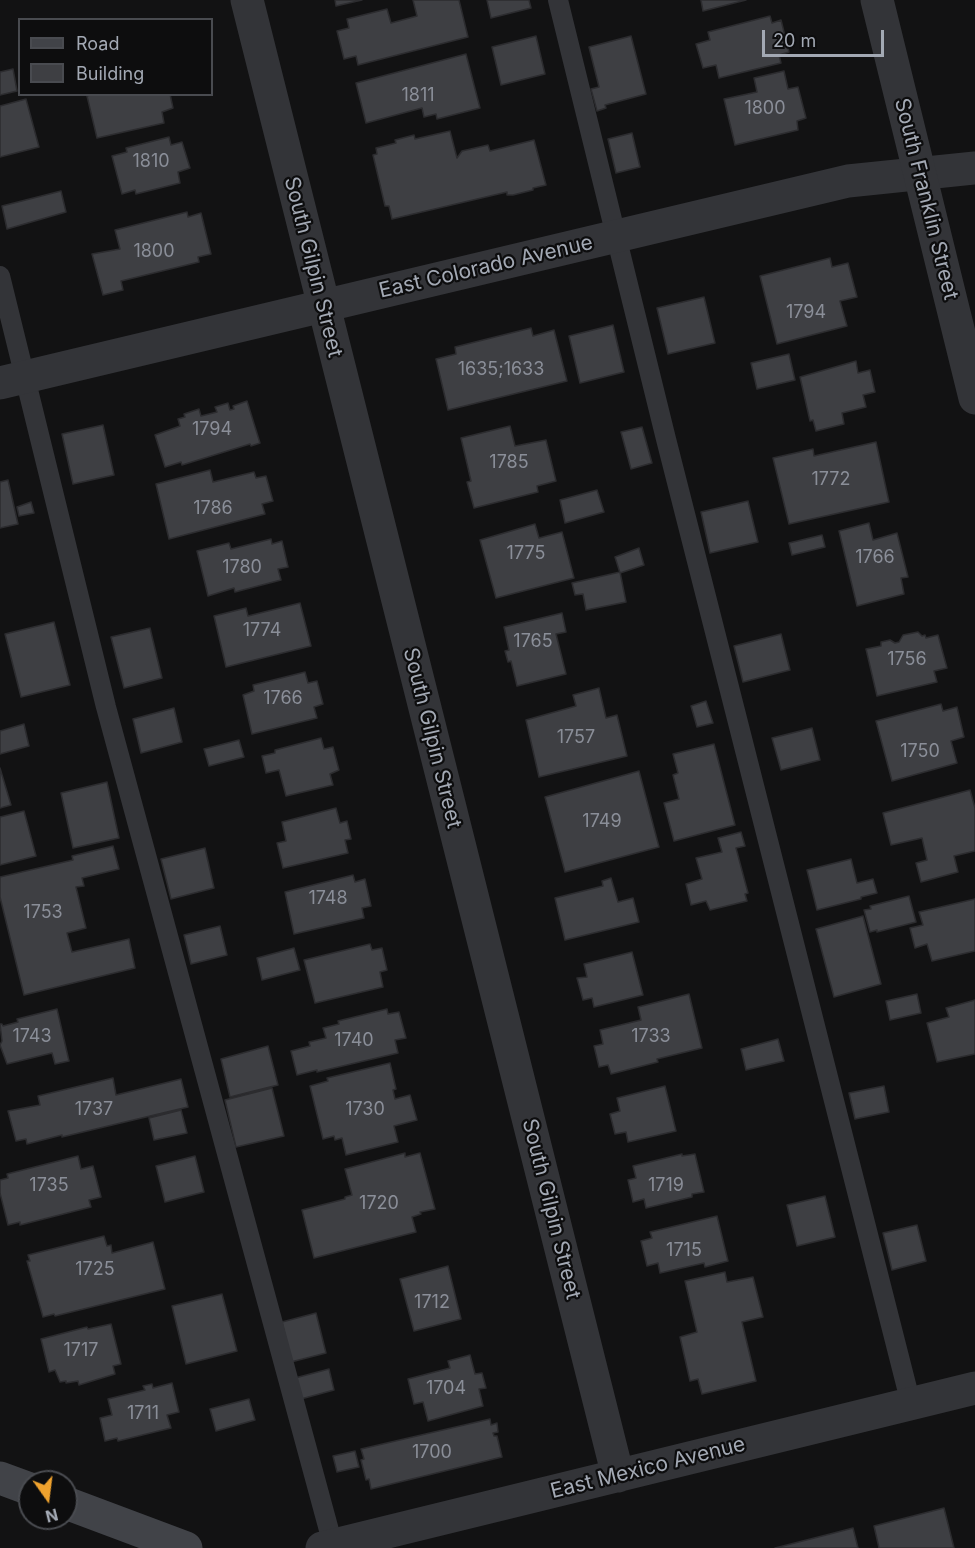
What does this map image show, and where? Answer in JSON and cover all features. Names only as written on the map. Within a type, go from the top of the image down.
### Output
[{"type":"main road","points":[[0,1478],[18,1485]]},
{"type":"main road","points":[[78,1508],[186,1548]]},
{"type":"street","name":"South Gilpin Street","points":[[247,0],[618,1476]]},
{"type":"street","name":"South Franklin Street","points":[[877,0],[975,398]]},
{"type":"street","name":"East Colorado Avenue","points":[[12,380],[848,181],[975,168]]},
{"type":"street","name":"East Mexico Avenue","points":[[328,1547],[975,1388]]},
{"type":"lane","points":[[558,0],[911,1404]]},
{"type":"lane","points":[[0,276],[12,380],[106,707],[328,1547]]},
{"type":"building","points":[[335,0],[362,0],[336,6]]},
{"type":"building","points":[[413,0],[459,0],[468,37],[358,65],[356,56],[344,59],[337,31],[349,28],[347,19],[387,9],[391,23],[417,16]]},
{"type":"building","points":[[487,0],[529,0],[531,8],[491,18]]},
{"type":"building","points":[[701,0],[746,0],[703,11]]},
{"type":"building","points":[[770,16],[772,23],[781,20],[789,52],[779,55],[781,63],[719,78],[716,65],[703,68],[696,44],[710,40],[708,32]]},
{"type":"building","points":[[536,36],[545,74],[501,85],[492,47]]},
{"type":"building","points":[[631,36],[646,94],[605,105],[606,108],[597,111],[591,89],[599,87],[589,47]]},
{"type":"building","points":[[466,54],[480,108],[437,119],[436,114],[424,117],[422,108],[366,123],[356,83]]},
{"type":"building","points":[[13,69],[17,91],[0,95],[0,72]]},
{"type":"building","points":[[784,71],[788,89],[798,87],[806,118],[797,121],[798,130],[735,145],[724,99],[757,92],[754,78]]},
{"type":"building","points":[[87,96],[170,96],[173,108],[162,112],[164,123],[97,138]]},
{"type":"building","points":[[26,99],[39,147],[0,157],[0,106]]},
{"type":"building","points":[[450,131],[457,158],[462,151],[488,145],[490,151],[534,140],[546,185],[513,195],[507,195],[507,192],[392,219],[389,206],[385,206],[373,155],[377,154],[376,148],[414,135],[415,139]]},
{"type":"building","points":[[632,133],[640,167],[616,173],[608,139]]},
{"type":"building","points":[[169,137],[171,145],[182,142],[190,168],[178,172],[180,183],[136,194],[135,190],[122,194],[112,156],[127,152],[126,148]]},
{"type":"building","points":[[61,191],[66,212],[7,229],[2,206]]},
{"type":"building","points":[[187,212],[188,217],[201,213],[211,254],[198,257],[199,262],[121,281],[123,290],[103,295],[92,254],[120,249],[115,230]]},
{"type":"building","points":[[830,258],[832,267],[848,263],[857,297],[840,301],[847,326],[777,344],[760,276]]},
{"type":"building","points":[[704,297],[715,343],[668,354],[657,308]]},
{"type":"building","points":[[613,325],[624,372],[580,383],[569,336]]},
{"type":"building","points":[[531,328],[533,336],[554,330],[567,381],[448,410],[436,359],[456,354],[455,347]]},
{"type":"building","points":[[789,354],[795,380],[757,389],[751,363]]},
{"type":"building","points":[[856,361],[858,373],[870,370],[875,392],[863,395],[866,407],[842,413],[844,424],[816,431],[813,420],[810,421],[800,377]]},
{"type":"building","points":[[247,401],[260,443],[182,465],[181,462],[165,467],[155,435],[180,426],[178,419],[185,417],[184,414],[199,409],[201,416],[217,412],[215,407],[228,403],[230,410],[234,409],[233,406]]},
{"type":"building","points":[[103,425],[114,475],[73,484],[62,434]]},
{"type":"building","points":[[510,426],[515,446],[546,440],[556,481],[537,486],[538,492],[474,508],[467,482],[471,481],[461,438]]},
{"type":"building","points":[[642,427],[652,463],[631,469],[621,432]]},
{"type":"building","points":[[876,442],[889,502],[789,524],[773,458],[813,449],[814,456]]},
{"type":"building","points":[[210,470],[213,482],[254,472],[256,478],[266,476],[273,501],[262,504],[265,514],[169,539],[156,484]]},
{"type":"building","points":[[8,480],[18,524],[0,528],[0,482]]},
{"type":"building","points":[[597,490],[604,512],[565,523],[560,500]]},
{"type":"building","points":[[748,501],[758,542],[710,553],[701,512]]},
{"type":"building","points":[[31,502],[34,513],[19,516],[17,507]]},
{"type":"building","points":[[869,523],[873,540],[897,533],[908,577],[901,578],[904,594],[857,606],[839,531]]},
{"type":"building","points":[[535,524],[539,538],[562,532],[574,578],[496,598],[480,540]]},
{"type":"building","points":[[822,535],[825,547],[792,555],[789,543]]},
{"type":"building","points":[[271,539],[272,544],[282,541],[288,567],[278,569],[281,580],[235,592],[234,588],[208,596],[197,551],[229,543],[231,549]]},
{"type":"building","points":[[639,548],[644,565],[620,573],[615,557]]},
{"type":"building","points":[[620,572],[626,602],[586,610],[583,594],[575,595],[572,583]]},
{"type":"building","points":[[300,603],[311,646],[226,667],[214,616],[246,608],[248,616]]},
{"type":"building","points":[[562,613],[566,632],[556,634],[566,674],[517,686],[511,661],[508,662],[505,651],[509,650],[504,627]]},
{"type":"building","points":[[54,622],[70,685],[21,697],[5,634]]},
{"type":"building","points":[[150,628],[162,678],[124,688],[111,637]]},
{"type":"building","points":[[918,632],[926,638],[938,635],[947,668],[934,671],[937,682],[877,696],[866,649],[881,646],[881,642],[890,640],[895,643],[899,642],[903,635]]},
{"type":"building","points":[[781,634],[790,670],[743,682],[734,646]]},
{"type":"building","points":[[305,672],[308,683],[317,681],[323,704],[314,707],[317,718],[252,734],[243,695],[254,691],[253,685]]},
{"type":"building","points":[[599,688],[606,718],[617,715],[627,756],[539,777],[526,720],[576,706],[573,695]]},
{"type":"building","points":[[706,701],[713,723],[697,727],[691,706]]},
{"type":"building","points":[[941,704],[943,711],[957,707],[964,737],[951,741],[957,763],[892,781],[876,721]]},
{"type":"building","points":[[174,708],[182,742],[141,753],[133,719]]},
{"type":"building","points":[[24,724],[29,746],[0,754],[0,731]]},
{"type":"building","points":[[812,728],[820,760],[781,770],[772,738]]},
{"type":"building","points":[[321,738],[324,749],[333,747],[339,770],[330,774],[333,785],[286,796],[279,770],[266,773],[262,756],[275,753],[275,750]]},
{"type":"building","points":[[239,740],[244,757],[209,766],[204,749]]},
{"type":"building","points":[[714,744],[735,825],[674,841],[664,803],[679,799],[673,775],[678,773],[673,754]]},
{"type":"building","points":[[0,768],[11,805],[0,808]]},
{"type":"building","points":[[639,771],[659,847],[565,872],[545,797]]},
{"type":"building","points":[[107,782],[119,838],[73,848],[61,793]]},
{"type":"building","points":[[970,790],[975,808],[975,851],[954,856],[958,872],[921,882],[916,863],[927,860],[922,838],[891,845],[883,813]]},
{"type":"building","points":[[336,808],[340,823],[347,821],[351,839],[345,840],[348,853],[283,868],[277,843],[286,841],[282,822]]},
{"type":"building","points":[[24,811],[36,856],[0,865],[0,817]]},
{"type":"building","points":[[741,832],[745,846],[736,848],[748,893],[745,894],[747,901],[710,910],[706,901],[691,905],[686,884],[702,879],[696,858],[722,852],[718,838]]},
{"type":"building","points":[[113,846],[119,869],[82,878],[84,886],[76,887],[86,928],[67,933],[72,952],[129,939],[135,968],[24,995],[0,897],[0,877],[73,860],[72,856]]},
{"type":"building","points":[[205,848],[214,888],[171,899],[161,859]]},
{"type":"building","points":[[851,859],[857,883],[873,879],[877,893],[817,910],[807,870]]},
{"type":"building","points":[[353,875],[355,882],[365,879],[371,906],[362,908],[364,918],[294,934],[285,892]]},
{"type":"building","points":[[611,878],[618,902],[633,898],[639,922],[565,940],[555,898],[603,886],[602,881]]},
{"type":"building","points":[[909,896],[916,922],[870,932],[864,910],[871,909],[870,906]]},
{"type":"building","points":[[975,899],[975,951],[932,961],[927,944],[915,948],[910,928],[923,925],[919,912]]},
{"type":"building","points":[[863,916],[881,984],[834,997],[816,929]]},
{"type":"building","points":[[220,926],[227,955],[191,964],[184,935]]},
{"type":"building","points":[[370,944],[372,950],[382,948],[387,970],[380,972],[383,987],[315,1003],[304,960]]},
{"type":"building","points":[[294,948],[300,970],[262,980],[257,958]]},
{"type":"building","points":[[632,952],[643,995],[594,1007],[592,998],[583,1000],[577,978],[587,977],[584,964]]},
{"type":"building","points":[[689,994],[702,1048],[611,1074],[608,1065],[599,1067],[594,1046],[603,1044],[600,1030],[641,1020],[638,1007]]},
{"type":"building","points":[[917,994],[921,1013],[890,1020],[886,1001]]},
{"type":"building","points":[[975,1000],[975,1054],[937,1062],[927,1023],[949,1017],[946,1008]]},
{"type":"building","points":[[57,1009],[69,1061],[55,1064],[52,1053],[7,1064],[0,1045],[2,1041],[0,1024],[3,1026],[18,1022],[17,1019]]},
{"type":"building","points":[[387,1009],[388,1014],[399,1012],[406,1038],[395,1040],[398,1053],[297,1075],[291,1051],[310,1046],[309,1042],[326,1038],[323,1028],[339,1024],[338,1021]]},
{"type":"building","points":[[778,1039],[784,1061],[746,1070],[741,1049]]},
{"type":"building","points":[[268,1046],[278,1085],[230,1097],[221,1059]]},
{"type":"building","points":[[390,1063],[396,1089],[393,1090],[395,1099],[410,1095],[417,1120],[394,1126],[398,1142],[346,1155],[342,1138],[335,1140],[334,1136],[323,1139],[310,1086],[328,1081],[327,1078]]},
{"type":"building","points":[[113,1078],[116,1095],[181,1079],[188,1107],[27,1144],[26,1139],[16,1141],[8,1111],[40,1105],[38,1096]]},
{"type":"building","points":[[665,1086],[676,1131],[628,1142],[626,1132],[615,1134],[610,1114],[620,1111],[617,1098]]},
{"type":"building","points":[[884,1086],[889,1112],[855,1119],[849,1093]]},
{"type":"building","points":[[272,1088],[284,1136],[236,1147],[225,1100]]},
{"type":"building","points":[[181,1110],[187,1133],[154,1140],[149,1118]]},
{"type":"building","points":[[405,1153],[405,1157],[420,1153],[435,1209],[420,1212],[421,1214],[412,1217],[416,1232],[314,1258],[302,1210],[345,1199],[352,1195],[345,1169]]},
{"type":"building","points":[[682,1154],[682,1156],[695,1154],[704,1192],[646,1208],[644,1199],[633,1202],[628,1180],[636,1178],[633,1166]]},
{"type":"building","points":[[78,1156],[81,1169],[93,1166],[101,1197],[89,1200],[91,1207],[20,1225],[20,1222],[8,1225],[0,1193],[0,1180],[8,1178],[7,1174]]},
{"type":"building","points":[[195,1156],[204,1192],[165,1202],[156,1166]]},
{"type":"building","points":[[825,1196],[835,1237],[797,1246],[787,1205]]},
{"type":"building","points":[[717,1216],[728,1261],[705,1267],[704,1263],[660,1273],[658,1263],[647,1266],[641,1241],[652,1238],[650,1232]]},
{"type":"building","points":[[917,1225],[926,1261],[892,1270],[883,1233]]},
{"type":"building","points":[[104,1236],[107,1246],[111,1245],[112,1253],[153,1242],[165,1289],[43,1317],[27,1261],[30,1261],[28,1255]]},
{"type":"building","points":[[448,1266],[461,1319],[414,1331],[400,1279]]},
{"type":"building","points":[[725,1272],[727,1282],[753,1277],[763,1317],[742,1322],[756,1381],[702,1394],[698,1379],[690,1381],[680,1337],[697,1332],[685,1281]]},
{"type":"building","points":[[222,1294],[237,1351],[186,1364],[172,1306]]},
{"type":"building","points":[[316,1313],[326,1353],[291,1362],[282,1322]]},
{"type":"building","points":[[111,1324],[121,1364],[113,1366],[115,1374],[79,1385],[78,1381],[60,1382],[55,1370],[49,1372],[41,1339],[87,1327],[88,1329]]},
{"type":"building","points":[[470,1355],[475,1374],[482,1373],[486,1388],[479,1389],[483,1406],[428,1421],[423,1402],[414,1404],[408,1379],[450,1368],[448,1361]]},
{"type":"building","points":[[329,1369],[334,1390],[301,1399],[295,1378]]},
{"type":"building","points":[[172,1383],[179,1412],[167,1415],[171,1428],[118,1441],[117,1438],[105,1441],[100,1418],[112,1415],[108,1399],[145,1390],[143,1386],[152,1384],[153,1388]]},
{"type":"building","points":[[249,1399],[255,1420],[216,1431],[210,1409]]},
{"type":"building","points":[[490,1419],[491,1425],[497,1423],[498,1432],[493,1433],[497,1436],[502,1457],[371,1489],[369,1479],[366,1480],[361,1449]]},
{"type":"building","points":[[355,1451],[359,1467],[337,1472],[333,1456]]},
{"type":"building","points":[[944,1508],[954,1548],[879,1548],[874,1526]]},
{"type":"building","points":[[853,1528],[858,1548],[775,1548],[830,1534]]}]
